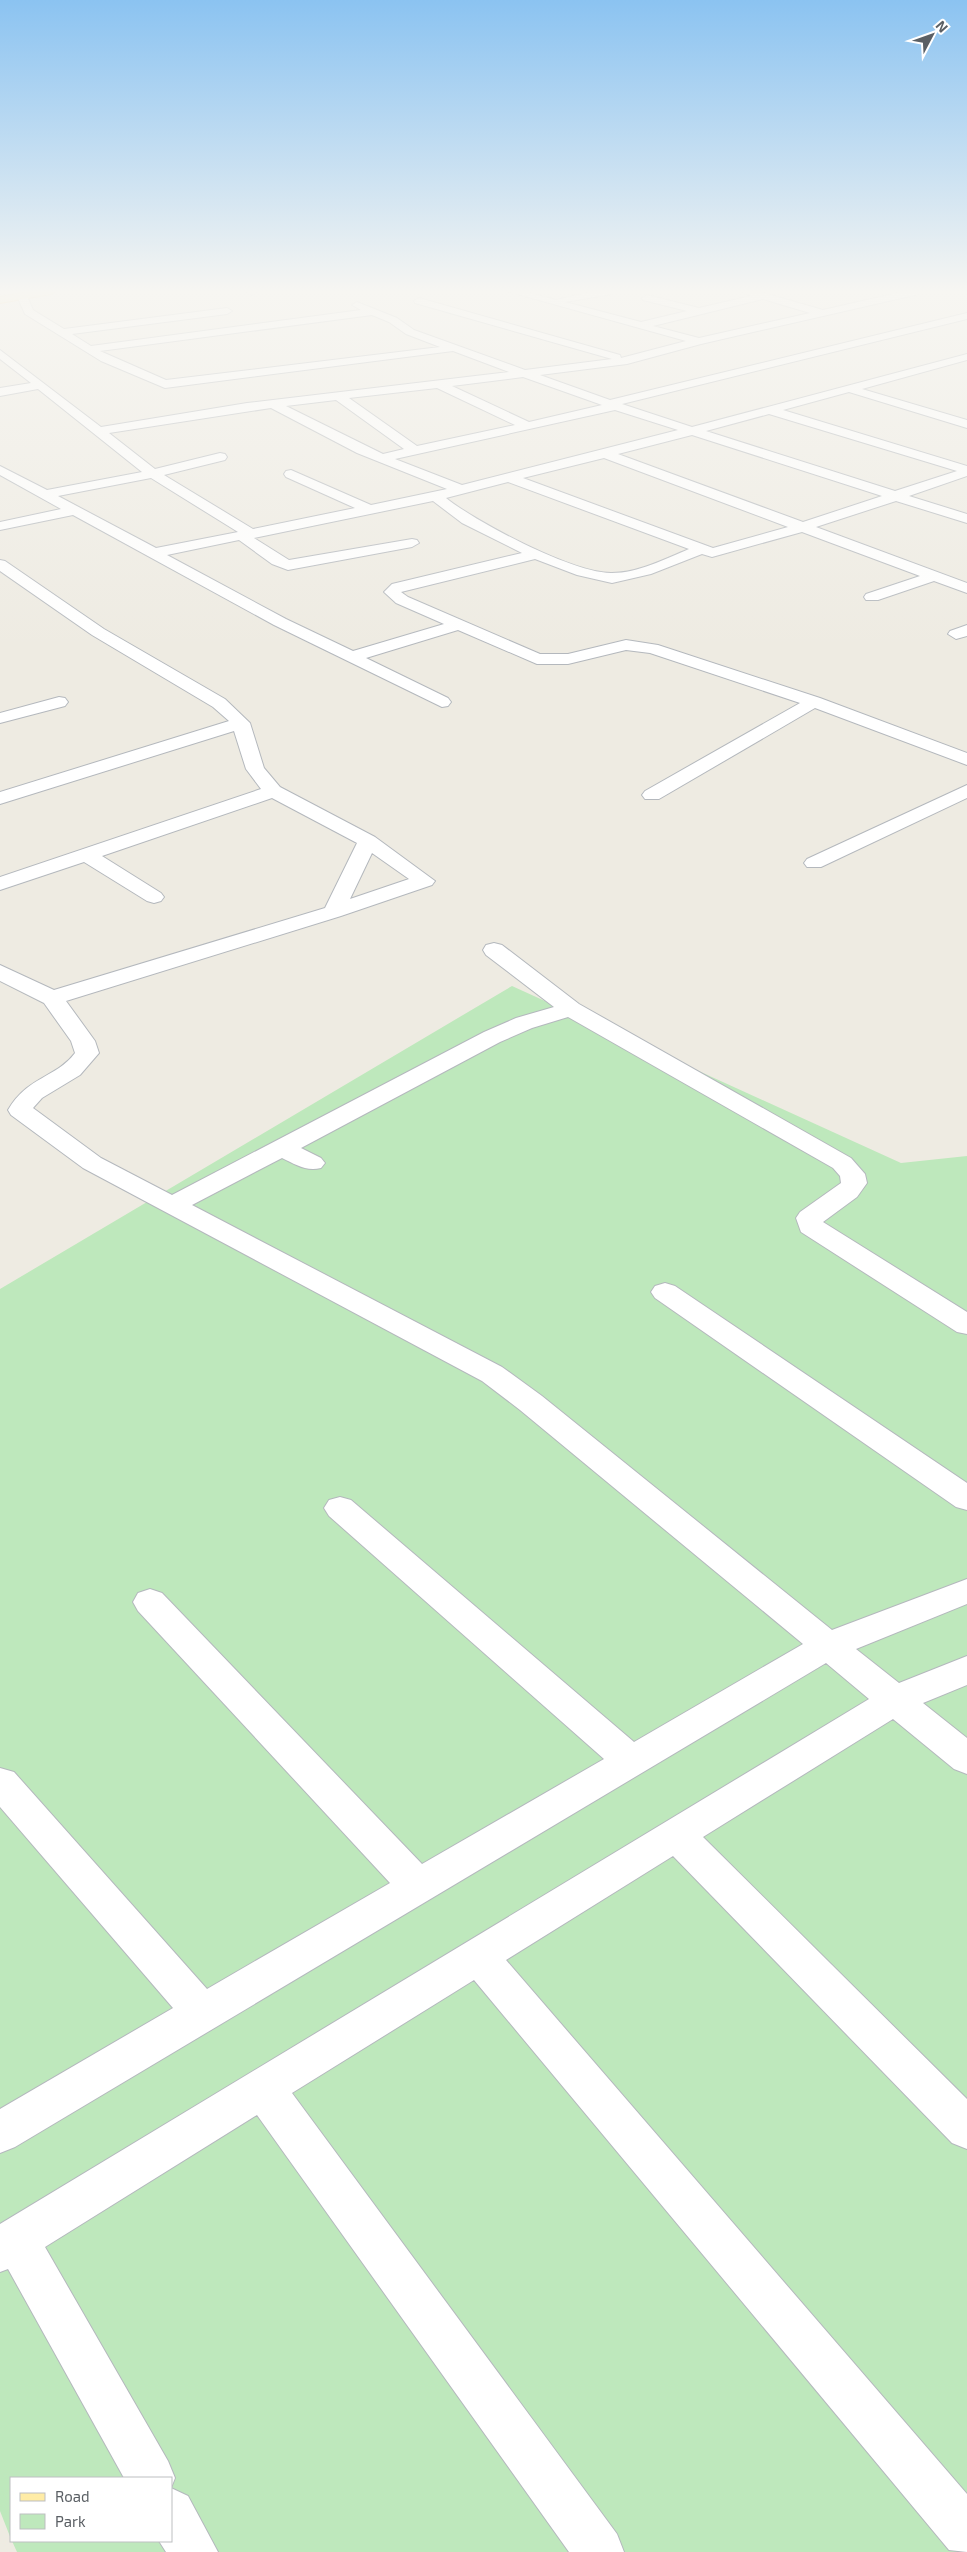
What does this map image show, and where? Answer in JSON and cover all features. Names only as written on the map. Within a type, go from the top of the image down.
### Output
[{"type":"street","points":[[72,410],[153,474],[247,535],[277,561],[288,565],[412,543]]},
{"type":"street","points":[[99,431],[234,410]]},
{"type":"street","points":[[285,410],[381,458],[462,490]]},
{"type":"street","points":[[358,410],[415,451]]},
{"type":"street","points":[[494,410],[528,426]]},
{"type":"street","points":[[381,458],[592,410]]},
{"type":"street","points":[[629,410],[967,519]]},
{"type":"street","points":[[155,553],[462,490],[605,454],[763,410]]},
{"type":"street","points":[[771,410],[967,471]]},
{"type":"street","points":[[921,410],[967,424]]},
{"type":"street","points":[[605,454],[967,588]]},
{"type":"street","points":[[47,494],[153,474],[220,457]]},
{"type":"street","points":[[0,470],[77,510],[280,622],[442,702]]},
{"type":"street","points":[[509,478],[712,553],[803,527],[967,471]]},
{"type":"street","points":[[291,474],[370,510]]},
{"type":"street","points":[[436,496],[467,520],[536,554],[598,576],[610,578],[628,575],[703,549]]},
{"type":"street","points":[[0,526],[77,510]]},
{"type":"street","points":[[536,554],[397,587],[392,592],[402,600],[537,659],[568,659],[617,646],[638,645],[814,702],[967,759]]},
{"type":"street","points":[[4,569],[98,632],[219,703],[242,723],[255,769],[273,791],[368,841],[425,881],[334,912],[52,998]]},
{"type":"street","points":[[872,597],[934,576]]},
{"type":"street","points":[[352,657],[458,625]]},
{"type":"street","points":[[0,718],[59,702]]},
{"type":"street","points":[[652,794],[814,702]]},
{"type":"street","points":[[0,798],[242,723]]},
{"type":"street","points":[[0,884],[273,791]]},
{"type":"street","points":[[814,863],[967,791]]},
{"type":"street","points":[[334,912],[368,841]]},
{"type":"street","points":[[86,855],[154,897]]},
{"type":"street","points":[[494,950],[571,1009],[842,1163],[852,1174],[854,1183],[848,1191],[809,1218],[810,1226],[967,1326]]},
{"type":"street","points":[[0,972],[52,998],[83,1041],[87,1053],[80,1066],[25,1098],[20,1110],[92,1163],[492,1374],[531,1403],[967,1759]]},
{"type":"street","points":[[173,1206],[492,1037],[524,1023],[571,1009]]},
{"type":"street","points":[[282,1148],[312,1163]]},
{"type":"street","points":[[666,1292],[967,1499]]},
{"type":"street","points":[[340,1508],[631,1761]]},
{"type":"street","points":[[0,2132],[827,1646],[967,1590]]},
{"type":"street","points":[[150,1602],[418,1886]]},
{"type":"street","points":[[150,2477],[8,2245],[895,1700],[967,1670]]},
{"type":"street","points":[[1,1784],[203,2013]]},
{"type":"street","points":[[676,1835],[967,2128]]},
{"type":"street","points":[[478,1956],[967,2532]]},
{"type":"street","points":[[263,2088],[600,2552]]},
{"type":"street","points":[[172,2516],[193,2552]]},
{"type":"green space","points":[[512,986],[901,1163],[967,1156],[967,2552],[17,2552],[12,2542],[172,2542],[172,2477],[10,2477],[10,2536],[0,2511],[0,1289]]}]
